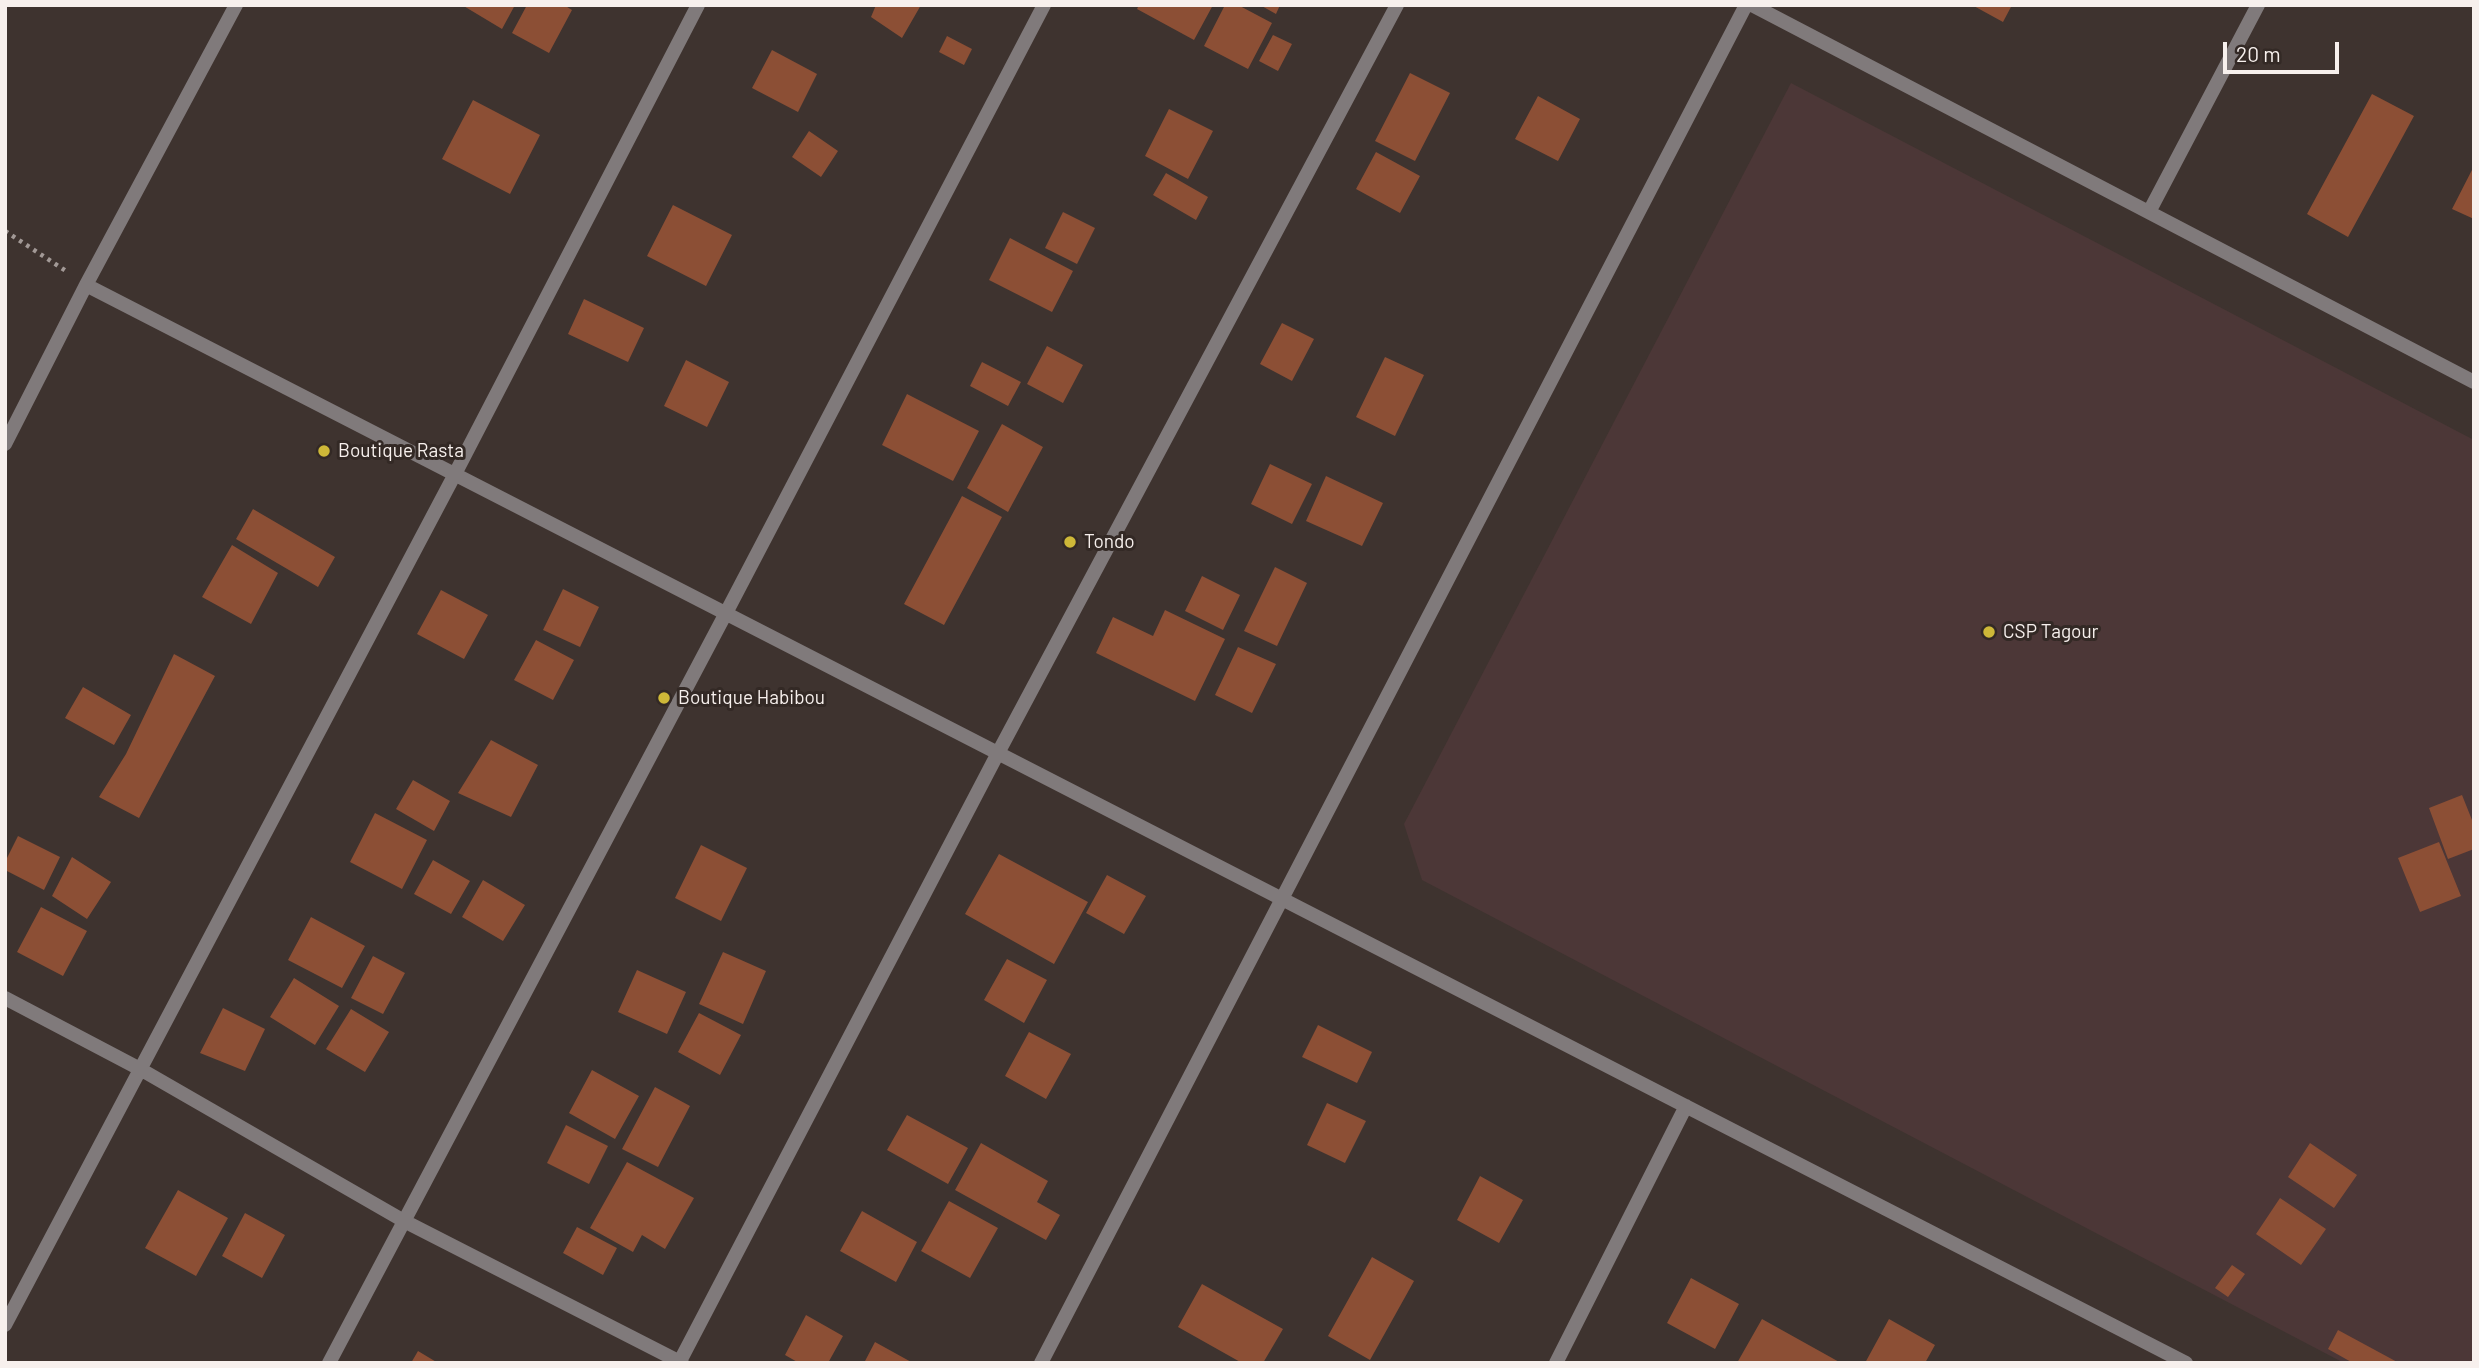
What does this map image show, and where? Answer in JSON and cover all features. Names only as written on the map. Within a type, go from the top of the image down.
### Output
[{"type":"street","points":[[5,444],[86,285],[236,5]]},
{"type":"street","points":[[5,1325],[455,474],[698,5]]},
{"type":"street","points":[[329,1363],[1044,5]]},
{"type":"street","points":[[5,998],[140,1069],[404,1221],[680,1362],[998,753],[1397,5]]},
{"type":"street","points":[[1041,1363],[1746,5]]},
{"type":"street","points":[[1752,5],[2474,382]]},
{"type":"street","points":[[2149,212],[2258,5]]},
{"type":"street","points":[[86,285],[2186,1363]]},
{"type":"street","points":[[1556,1363],[1686,1106]]},
{"type":"path","points":[[5,231],[86,285]]},
{"type":"shaded area","name":"CSP Tagour","points":[[1791,83],[2474,440],[2474,1363],[2344,1363],[1422,880],[1404,824]]},
{"type":"building","points":[[462,5],[515,5],[502,29]]},
{"type":"building","points":[[527,5],[564,5],[572,10],[549,53],[512,33]]},
{"type":"building","points":[[876,5],[921,5],[902,38],[871,17]]},
{"type":"building","points":[[1139,5],[1213,5],[1194,40],[1137,9]]},
{"type":"building","points":[[1225,5],[1238,5],[1272,23],[1248,69],[1204,46]]},
{"type":"building","points":[[1260,5],[1280,5],[1276,14]]},
{"type":"building","points":[[1972,5],[2012,5],[2003,22]]},
{"type":"building","points":[[1273,35],[1292,44],[1278,71],[1259,61]]},
{"type":"building","points":[[947,36],[972,49],[964,65],[939,52]]},
{"type":"building","points":[[772,50],[817,74],[798,112],[752,88]]},
{"type":"building","points":[[1410,73],[1450,93],[1415,161],[1375,141]]},
{"type":"building","points":[[2372,94],[2414,116],[2348,237],[2307,214]]},
{"type":"building","points":[[1538,96],[1580,119],[1558,161],[1515,139]]},
{"type":"building","points":[[473,100],[540,135],[510,194],[442,159]]},
{"type":"building","points":[[1169,109],[1213,131],[1188,179],[1145,156]]},
{"type":"building","points":[[809,131],[838,151],[821,177],[792,157]]},
{"type":"building","points":[[1376,152],[1420,176],[1400,213],[1356,189]]},
{"type":"building","points":[[2474,166],[2474,219],[2452,209]]},
{"type":"building","points":[[1166,173],[1208,197],[1196,220],[1153,195]]},
{"type":"building","points":[[673,205],[732,235],[706,286],[647,256]]},
{"type":"building","points":[[1063,212],[1095,228],[1077,264],[1045,248]]},
{"type":"building","points":[[1010,238],[1073,271],[1052,312],[989,280]]},
{"type":"building","points":[[584,299],[644,328],[628,362],[568,334]]},
{"type":"building","points":[[1282,323],[1314,339],[1292,381],[1260,364]]},
{"type":"building","points":[[1047,346],[1083,365],[1063,403],[1027,384]]},
{"type":"building","points":[[1385,357],[1424,375],[1395,436],[1356,417]]},
{"type":"building","points":[[686,360],[729,382],[707,427],[664,406]]},
{"type":"building","points":[[982,362],[1021,382],[1008,406],[970,386]]},
{"type":"building","points":[[907,394],[979,431],[953,481],[882,445]]},
{"type":"building","points":[[1002,424],[1043,447],[1008,512],[967,488]]},
{"type":"building","points":[[1270,464],[1312,484],[1292,524],[1251,504]]},
{"type":"building","points":[[1326,476],[1383,503],[1362,546],[1306,521]]},
{"type":"building","points":[[962,496],[1002,517],[944,625],[904,604]]},
{"type":"building","points":[[253,509],[335,557],[318,587],[236,539]]},
{"type":"building","points":[[232,545],[278,573],[251,624],[202,597]]},
{"type":"building","points":[[1275,567],[1307,583],[1277,646],[1244,631]]},
{"type":"building","points":[[1202,576],[1240,595],[1223,630],[1185,611]]},
{"type":"building","points":[[563,589],[599,607],[580,647],[543,630]]},
{"type":"building","points":[[441,590],[488,615],[464,659],[417,634]]},
{"type":"building","points":[[1165,610],[1225,639],[1195,701],[1096,653],[1113,617],[1153,636]]},
{"type":"building","points":[[536,640],[574,660],[553,700],[514,680]]},
{"type":"building","points":[[1238,647],[1276,664],[1252,713],[1215,695]]},
{"type":"building","points":[[174,654],[215,676],[139,818],[99,797],[126,754]]},
{"type":"building","points":[[83,687],[131,715],[114,745],[65,718]]},
{"type":"building","points":[[491,740],[538,765],[511,817],[458,793]]},
{"type":"building","points":[[413,780],[450,801],[434,831],[396,809]]},
{"type":"building","points":[[2462,795],[2474,825],[2474,849],[2448,859],[2429,808]]},
{"type":"building","points":[[375,813],[427,840],[402,889],[350,862]]},
{"type":"building","points":[[18,836],[60,857],[44,890],[5,870],[5,862]]},
{"type":"building","points":[[2439,842],[2461,896],[2420,912],[2398,858]]},
{"type":"building","points":[[701,845],[747,868],[721,921],[675,898]]},
{"type":"building","points":[[999,854],[1088,902],[1054,964],[965,914]]},
{"type":"building","points":[[72,857],[111,882],[87,919],[52,896]]},
{"type":"building","points":[[433,860],[470,881],[451,914],[414,894]]},
{"type":"building","points":[[1107,875],[1146,896],[1124,934],[1086,913]]},
{"type":"building","points":[[483,880],[525,905],[503,941],[462,917]]},
{"type":"building","points":[[41,907],[87,931],[63,976],[17,952]]},
{"type":"building","points":[[311,917],[365,946],[342,988],[288,960]]},
{"type":"building","points":[[723,952],[766,971],[743,1024],[699,1004]]},
{"type":"building","points":[[373,956],[405,973],[383,1014],[351,998]]},
{"type":"building","points":[[1007,959],[1047,980],[1024,1023],[984,1000]]},
{"type":"building","points":[[637,970],[686,992],[667,1034],[618,1012]]},
{"type":"building","points":[[294,978],[339,1006],[315,1045],[270,1017]]},
{"type":"building","points":[[223,1008],[265,1029],[245,1071],[200,1053]]},
{"type":"building","points":[[351,1009],[389,1032],[365,1072],[326,1049]]},
{"type":"building","points":[[699,1013],[741,1035],[720,1075],[678,1052]]},
{"type":"building","points":[[1318,1025],[1372,1052],[1357,1083],[1302,1057]]},
{"type":"building","points":[[1029,1032],[1071,1054],[1046,1099],[1005,1076]]},
{"type":"building","points":[[592,1070],[639,1096],[615,1139],[569,1113]]},
{"type":"building","points":[[655,1087],[690,1106],[658,1167],[622,1149]]},
{"type":"building","points":[[1327,1103],[1366,1121],[1345,1163],[1307,1145]]},
{"type":"building","points":[[907,1115],[968,1148],[948,1184],[887,1150]]},
{"type":"building","points":[[566,1125],[608,1146],[589,1184],[547,1163]]},
{"type":"building","points":[[981,1143],[1048,1181],[1037,1202],[1060,1215],[1046,1240],[955,1190]]},
{"type":"building","points":[[2310,1143],[2357,1175],[2334,1208],[2288,1177]]},
{"type":"building","points":[[627,1162],[694,1198],[665,1249],[642,1235],[633,1252],[590,1228]]},
{"type":"building","points":[[1480,1176],[1523,1200],[1499,1243],[1457,1220]]},
{"type":"building","points":[[178,1190],[228,1218],[196,1276],[145,1248]]},
{"type":"building","points":[[2280,1198],[2326,1229],[2301,1265],[2256,1234]]},
{"type":"building","points":[[949,1201],[998,1228],[970,1278],[921,1251]]},
{"type":"building","points":[[862,1211],[917,1242],[896,1282],[840,1251]]},
{"type":"building","points":[[245,1213],[285,1235],[262,1278],[222,1256]]},
{"type":"building","points":[[577,1227],[617,1248],[603,1275],[563,1253]]},
{"type":"building","points":[[1372,1257],[1414,1281],[1370,1360],[1328,1336]]},
{"type":"building","points":[[2232,1265],[2245,1274],[2228,1297],[2215,1288]]},
{"type":"building","points":[[1691,1278],[1739,1304],[1715,1349],[1667,1323]]},
{"type":"building","points":[[1202,1284],[1283,1329],[1263,1363],[1242,1363],[1178,1327]]},
{"type":"building","points":[[806,1315],[843,1336],[828,1363],[799,1363],[785,1355]]},
{"type":"building","points":[[1762,1319],[1841,1363],[1737,1363]]},
{"type":"building","points":[[1889,1319],[1935,1345],[1925,1363],[1865,1363]]},
{"type":"building","points":[[2338,1330],[2399,1363],[2353,1363],[2328,1349]]},
{"type":"building","points":[[875,1342],[913,1363],[864,1363]]},
{"type":"building","points":[[418,1351],[438,1363],[411,1363]]},
{"type":"place","name":"Boutique Rasta","points":[[324,451]]},
{"type":"place","name":"Tondo","points":[[1070,542]]},
{"type":"place","name":"CSP Tagour","points":[[1989,632]]},
{"type":"place","name":"Boutique Habibou","points":[[664,698]]}]
